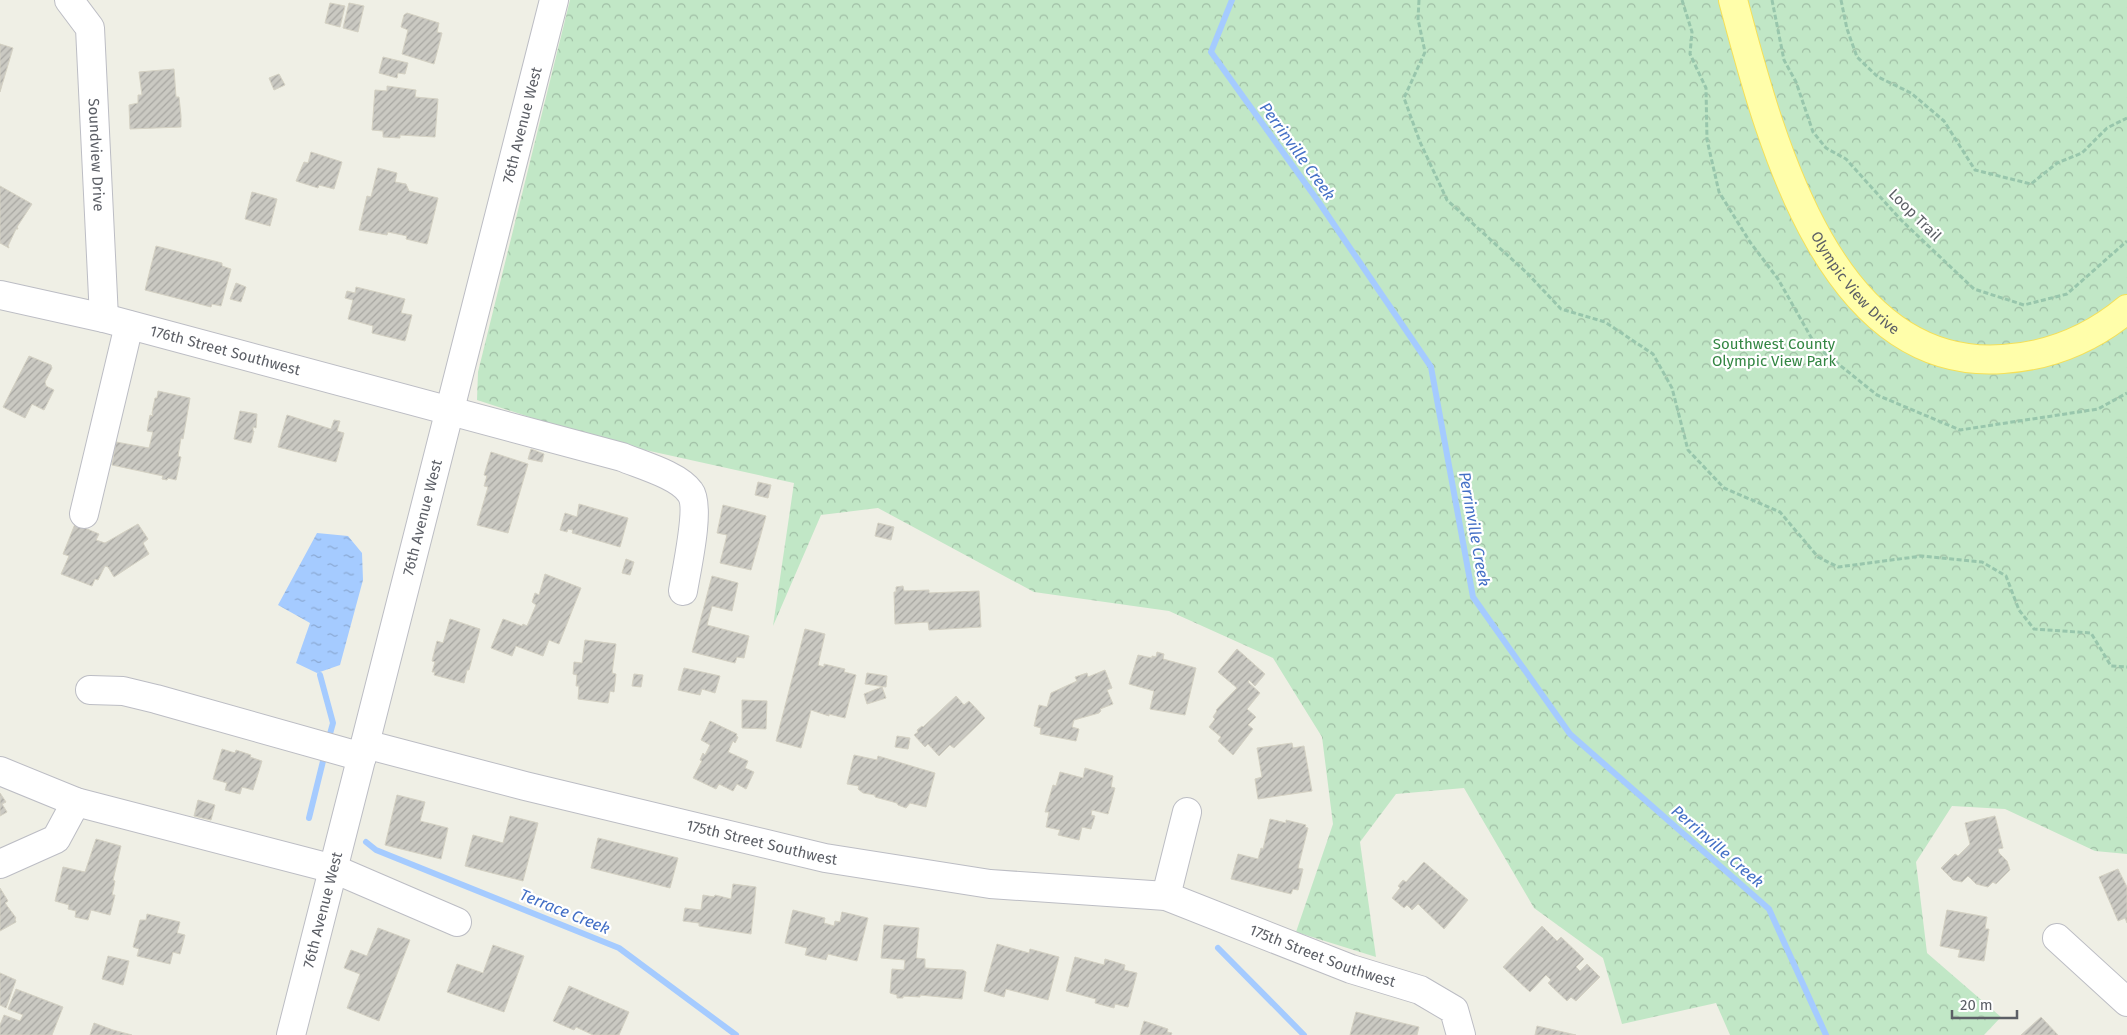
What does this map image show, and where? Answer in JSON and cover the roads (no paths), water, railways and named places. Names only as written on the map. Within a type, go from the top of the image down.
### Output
[{"type":"main road","name":"Olympic View Drive","points":[[1733,0],[1763,106],[1795,194],[1808,222],[1825,252],[1847,282],[1859,296],[1896,329],[1922,345],[1944,354],[1975,359],[2017,358],[2045,353],[2067,346],[2090,335],[2127,309]]},
{"type":"street","name":"Soundview Drive","points":[[69,0],[90,28],[116,322],[84,514]]},
{"type":"street","name":"76th Avenue West","points":[[291,1035],[451,412],[554,0]]},
{"type":"street","name":"176th Street Southwest","points":[[0,295],[116,322],[622,457],[677,480],[692,493],[696,509],[683,591]]},
{"type":"street","name":"175th Street Southwest","points":[[90,690],[123,691],[364,751],[525,786],[824,858],[990,884],[1166,896],[1351,969],[1420,990],[1454,1010],[1461,1035]]},
{"type":"street","points":[[0,771],[76,802],[334,869],[457,922]]},
{"type":"street","points":[[0,864],[56,838],[76,802]]},
{"type":"street","points":[[1166,896],[1188,812]]},
{"type":"street","points":[[2057,938],[2127,1002]]},
{"type":"water","points":[[317,533],[348,536],[362,553],[363,580],[340,665],[317,673],[296,663],[310,623],[278,605]]},
{"type":"waterway","name":"Perrinville Creek","points":[[1232,0],[1211,52],[1318,201],[1431,367],[1473,597],[1570,734],[1769,909],[1826,1035]]},
{"type":"waterway","name":"Terrace Creek","points":[[320,675],[333,723],[328,741]]},
{"type":"waterway","name":"Terrace Creek","points":[[309,818],[325,753]]},
{"type":"waterway","name":"Terrace Creek","points":[[366,842],[376,850],[619,948],[736,1035]]},
{"type":"waterway","points":[[1218,948],[1304,1035]]},
{"type":"park label","name":"Southwest County Olympic View Park","points":[[1774,352]]}]
